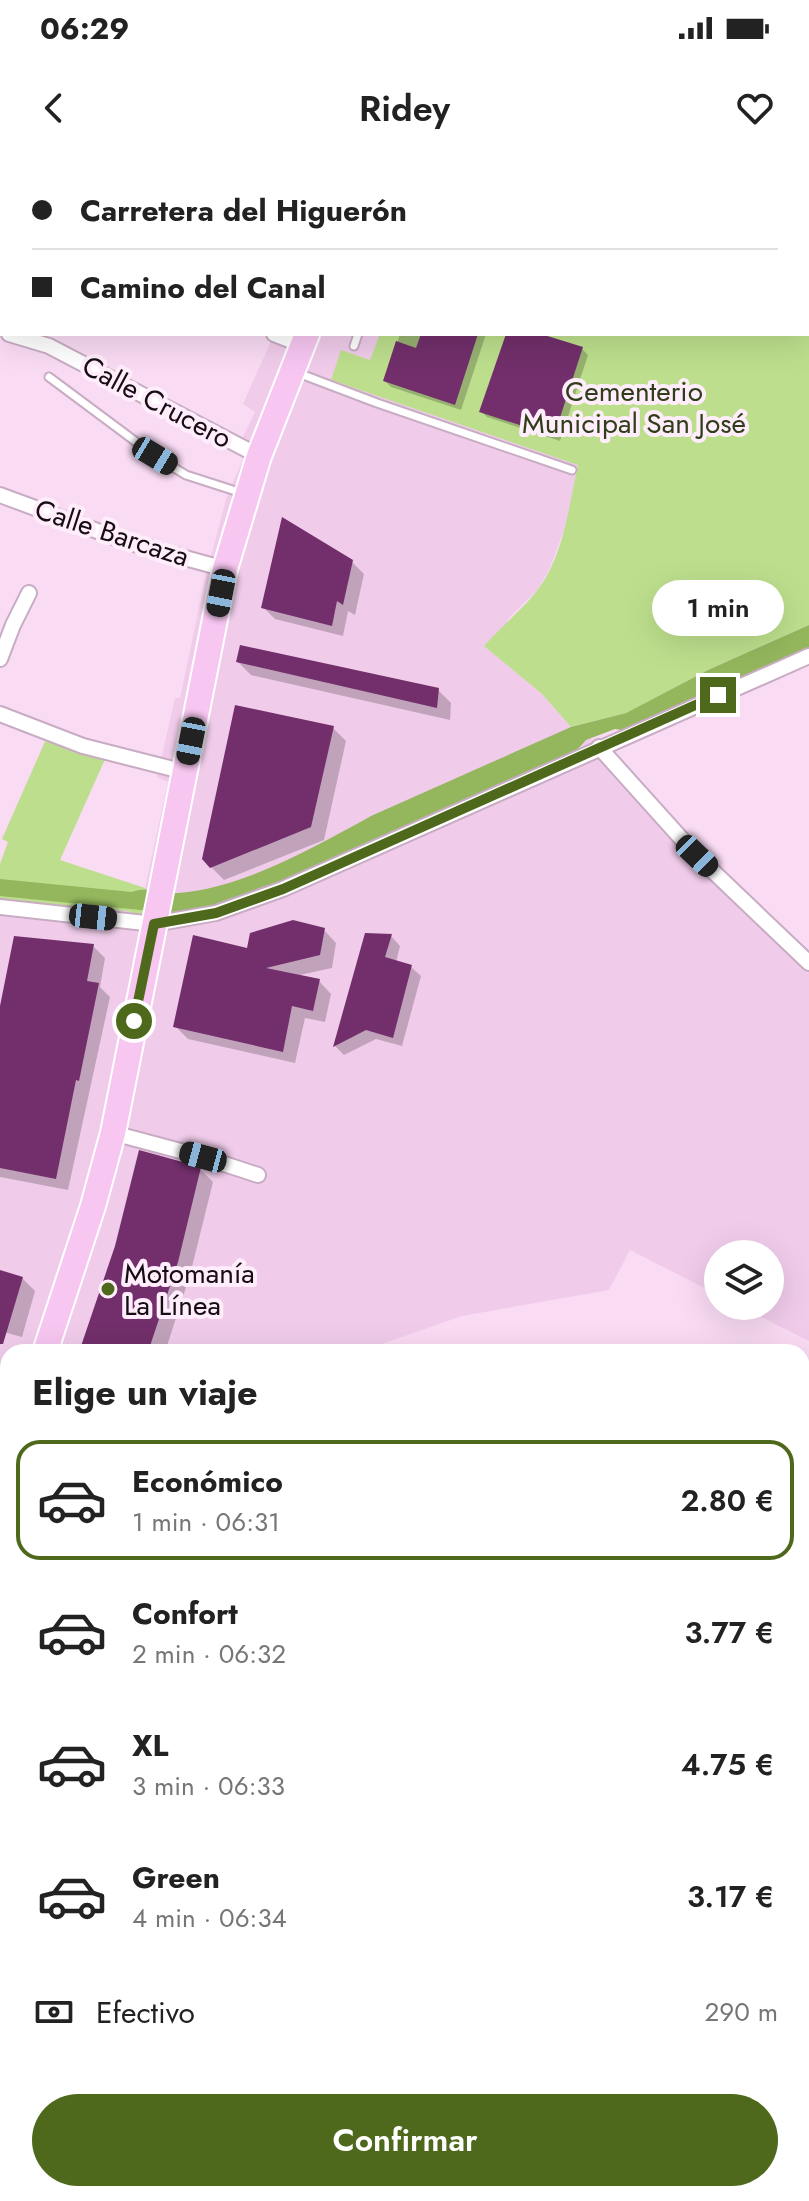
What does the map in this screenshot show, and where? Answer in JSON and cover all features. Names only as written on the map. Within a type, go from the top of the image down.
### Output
[{"type":"main road","points":[[48,1344],[93,1206],[113,1133],[225,569],[259,456],[304,340]]},
{"type":"street","name":"Calle Crucero","points":[[16,336],[49,346],[259,456]]},
{"type":"street","points":[[284,336],[304,340]]},
{"type":"street","name":"Calle Barcaza","points":[[0,495],[127,542],[225,569]]},
{"type":"street","points":[[0,659],[29,593]]},
{"type":"street","points":[[0,907],[154,924],[216,913],[283,889],[809,656]]},
{"type":"street","points":[[0,714],[83,746],[185,772]]},
{"type":"street","points":[[599,747],[697,856],[809,963]]},
{"type":"street","points":[[113,1133],[258,1175]]},
{"type":"lane","points":[[354,346],[357,336]]},
{"type":"lane","points":[[292,371],[572,470]]},
{"type":"lane","points":[[49,377],[155,456],[186,475],[247,494]]},
{"type":"shaded area","points":[[273,336],[734,336],[562,535],[538,589],[507,620],[542,694],[571,727],[584,724],[599,755],[700,866],[809,971],[809,1341],[768,1320],[784,1320],[784,1240],[704,1240],[704,1288],[630,1250],[609,1290],[462,1316],[382,1344],[0,1344],[0,900],[127,911],[139,916],[168,782],[157,777],[175,698],[180,698],[206,575],[227,496],[245,455],[237,449],[255,412],[243,404]]},
{"type":"shaded area","points":[[809,625],[809,650],[621,730],[615,729],[586,740],[577,750],[299,877],[226,906],[181,914],[0,896],[0,879],[173,893],[206,889],[248,877],[371,816],[571,727],[626,713],[708,670]]},
{"type":"green space","name":"Cementerio Municipal San José","points":[[379,336],[809,336],[809,625],[708,670],[626,713],[571,727],[542,694],[484,646],[527,603],[547,575],[564,529],[578,465],[331,380],[341,350],[370,360]]},
{"type":"green space","points":[[47,737],[106,757],[60,860],[145,888],[143,916],[127,911],[0,900],[0,864],[8,842],[2,839]]},
{"type":"building","points":[[420,336],[477,336],[455,405],[383,381],[396,341],[416,348]]},
{"type":"building","points":[[505,336],[547,336],[583,347],[554,436],[479,412]]},
{"type":"building","points":[[282,517],[353,560],[343,605],[337,601],[332,626],[261,608]]},
{"type":"building","points":[[240,645],[439,688],[437,708],[236,662]]},
{"type":"building","points":[[235,705],[334,726],[311,827],[210,868],[202,859]]},
{"type":"building","points":[[293,920],[325,928],[320,955],[266,968],[320,979],[313,1011],[292,1006],[283,1052],[173,1027],[193,935],[247,948],[250,933]]},
{"type":"building","points":[[365,933],[392,934],[385,957],[412,965],[393,1038],[366,1030],[333,1047]]},
{"type":"building","points":[[14,936],[94,944],[87,981],[99,983],[56,1179],[0,1168],[0,1006]]},
{"type":"building","points":[[139,1150],[201,1167],[178,1262],[151,1344],[82,1344],[115,1246]]},
{"type":"building","points":[[0,1270],[23,1277],[3,1344],[0,1344]]},
{"type":"place","name":"Motomanía La Línea","points":[[108,1289]]},
{"type":"route","points":[[134,1021],[154,924],[216,913],[283,889],[718,695]]}]
